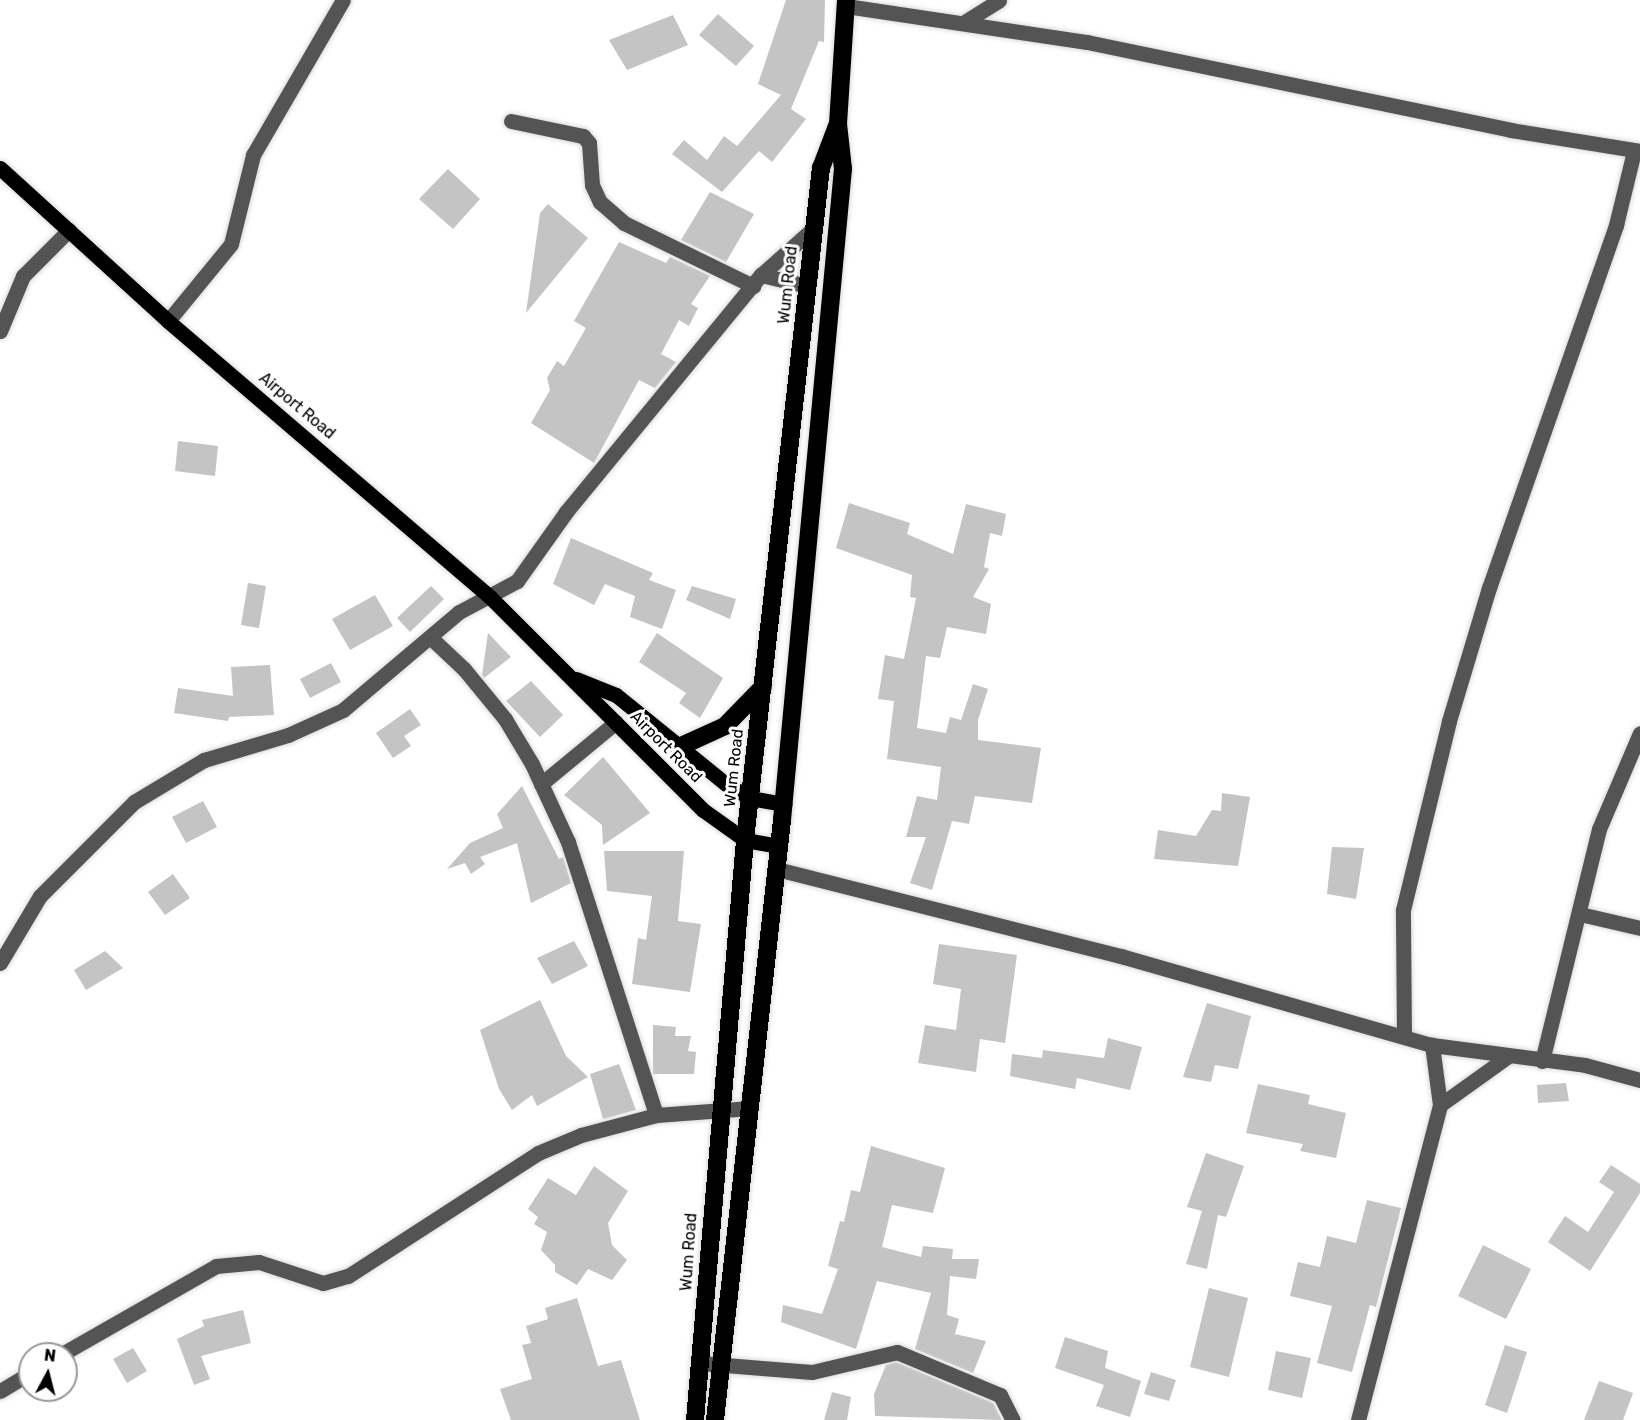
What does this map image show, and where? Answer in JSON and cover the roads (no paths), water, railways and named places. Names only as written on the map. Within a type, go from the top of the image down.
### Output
[{"type":"highway","name":"Wum Road","points":[[715,1420],[784,804],[843,169],[838,124],[846,3]]},
{"type":"highway","name":"Wum Road","points":[[695,1420],[719,1108],[745,840],[821,168],[838,124]]},
{"type":"highway","points":[[679,747],[725,726],[762,687]]},
{"type":"main road","name":"Airport Road","points":[[0,168],[168,321],[490,597],[703,810],[745,840],[779,846]]},
{"type":"main road","name":"Airport Road","points":[[568,675],[616,694],[679,747],[750,798],[784,804]]},
{"type":"street","points":[[168,321],[231,244],[253,155],[343,0]]},
{"type":"street","points":[[966,21],[999,0]]},
{"type":"street","points":[[846,3],[966,21],[1637,151],[1616,225],[1490,588],[1449,721],[1403,910],[1404,1036]]},
{"type":"street","points":[[511,122],[583,136],[590,143],[592,185],[608,209],[624,223],[757,281],[808,286]]},
{"type":"street","points":[[0,963],[40,896],[134,802],[204,760],[288,735],[343,710],[459,612],[517,581],[566,512],[757,281],[814,228]]},
{"type":"street","points":[[0,331],[23,276],[69,230]]},
{"type":"street","points":[[430,637],[464,669],[505,719],[541,784],[568,842],[656,1115]]},
{"type":"street","points":[[541,784],[616,722]]},
{"type":"street","points":[[1542,1061],[1580,914],[1599,829],[1640,733]]},
{"type":"street","points":[[777,869],[1121,956],[1432,1045],[1507,1057],[1585,1065],[1640,1080]]},
{"type":"street","points":[[1580,914],[1640,928]]},
{"type":"street","points":[[1358,1420],[1440,1105],[1432,1045]]},
{"type":"street","points":[[1440,1105],[1507,1057]]},
{"type":"street","points":[[78,1345],[216,1266],[259,1262],[323,1283],[348,1276],[538,1153],[581,1135],[656,1115],[719,1108],[751,1108]]},
{"type":"street","points":[[700,1363],[812,1372],[897,1352],[1000,1395],[1013,1420]]},
{"type":"street","points":[[0,1391],[18,1380]]}]
